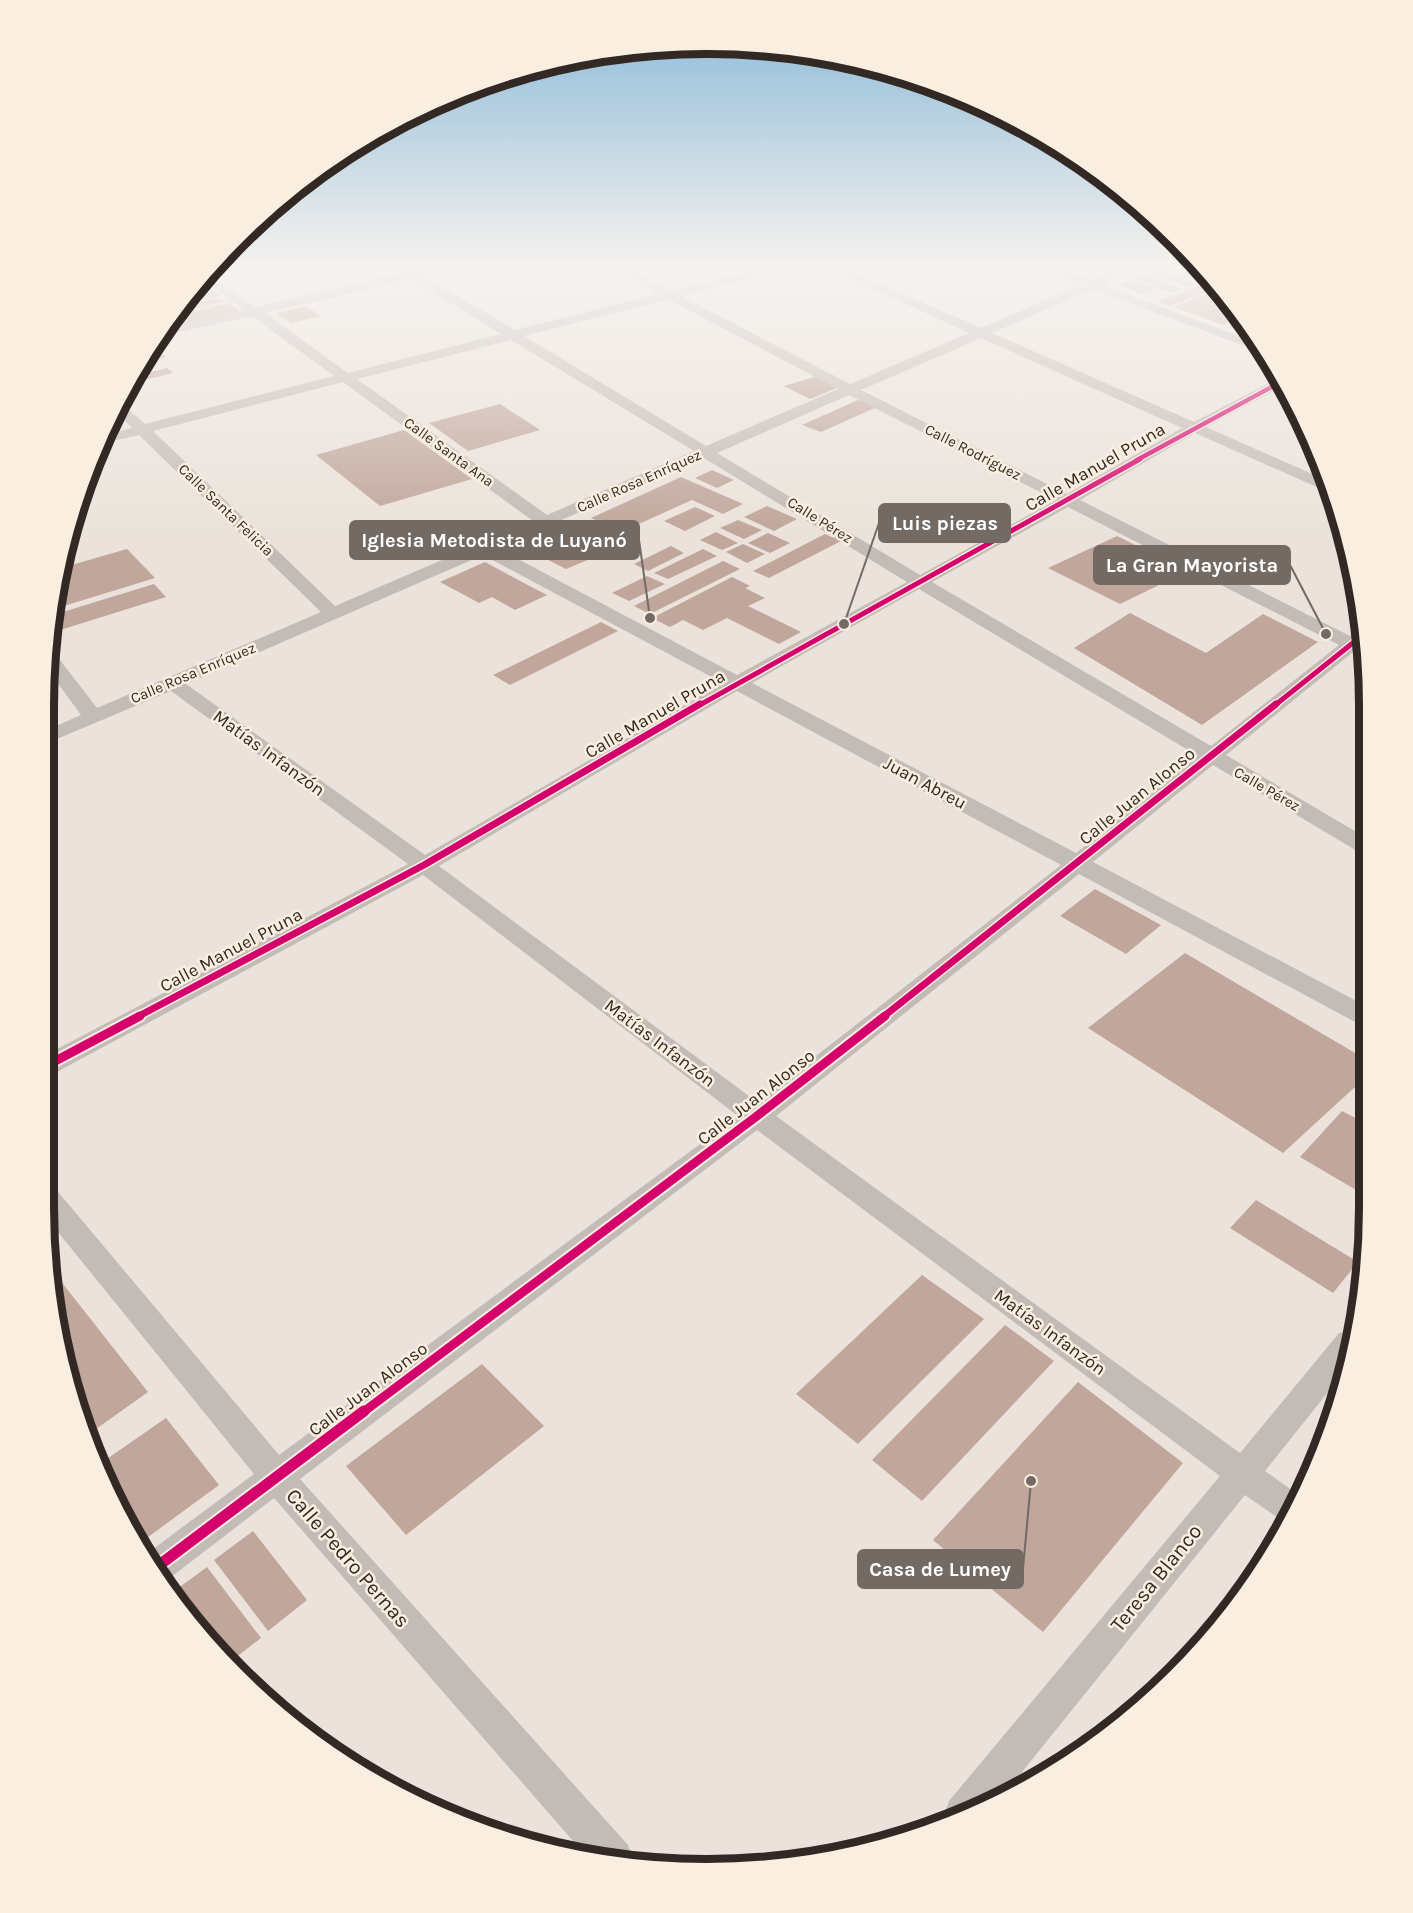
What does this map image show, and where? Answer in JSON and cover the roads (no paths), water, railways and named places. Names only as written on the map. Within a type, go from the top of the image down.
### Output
[{"type":"street","name":"Calle Santa Ana","points":[[316,355],[546,522]]},
{"type":"street","points":[[113,437],[431,355]]},
{"type":"street","name":"Calle Pérez","points":[[549,355],[921,583],[1359,843]]},
{"type":"street","name":"Calle Rodríguez","points":[[785,355],[1068,500],[1355,641]]},
{"type":"street","name":"Calle Rosa Enríquez","points":[[54,734],[928,355]]},
{"type":"street","points":[[1031,355],[1319,483]]},
{"type":"street","name":"Calle Manuel Pruna","points":[[54,1062],[424,865],[737,683],[921,583],[1195,427],[1275,385]]},
{"type":"street","name":"Calle Santa Felicia","points":[[125,411],[333,614]]},
{"type":"street","name":"Juan Abreu","points":[[485,549],[1359,1013]]},
{"type":"street","name":"Calle Juan Alonso","points":[[161,1564],[757,1116],[1077,864],[1210,756],[1356,646]]},
{"type":"street","points":[[55,667],[93,717]]},
{"type":"street","name":"Matías Infanzón","points":[[171,682],[424,865],[757,1116],[1286,1506]]},
{"type":"street","name":"Calle Pedro Pernas","points":[[54,1207],[277,1476],[607,1851]]},
{"type":"street","name":"Teresa Blanco","points":[[974,1801],[1342,1352]]},
{"type":"place","name":"Iglesia Metodista de Luyanó","points":[[650,618]]},
{"type":"place","name":"Luis piezas","points":[[844,624]]},
{"type":"place","name":"La Gran Mayorista","points":[[1326,634]]},
{"type":"place","name":"Casa de Lumey","points":[[1031,1481]]}]
